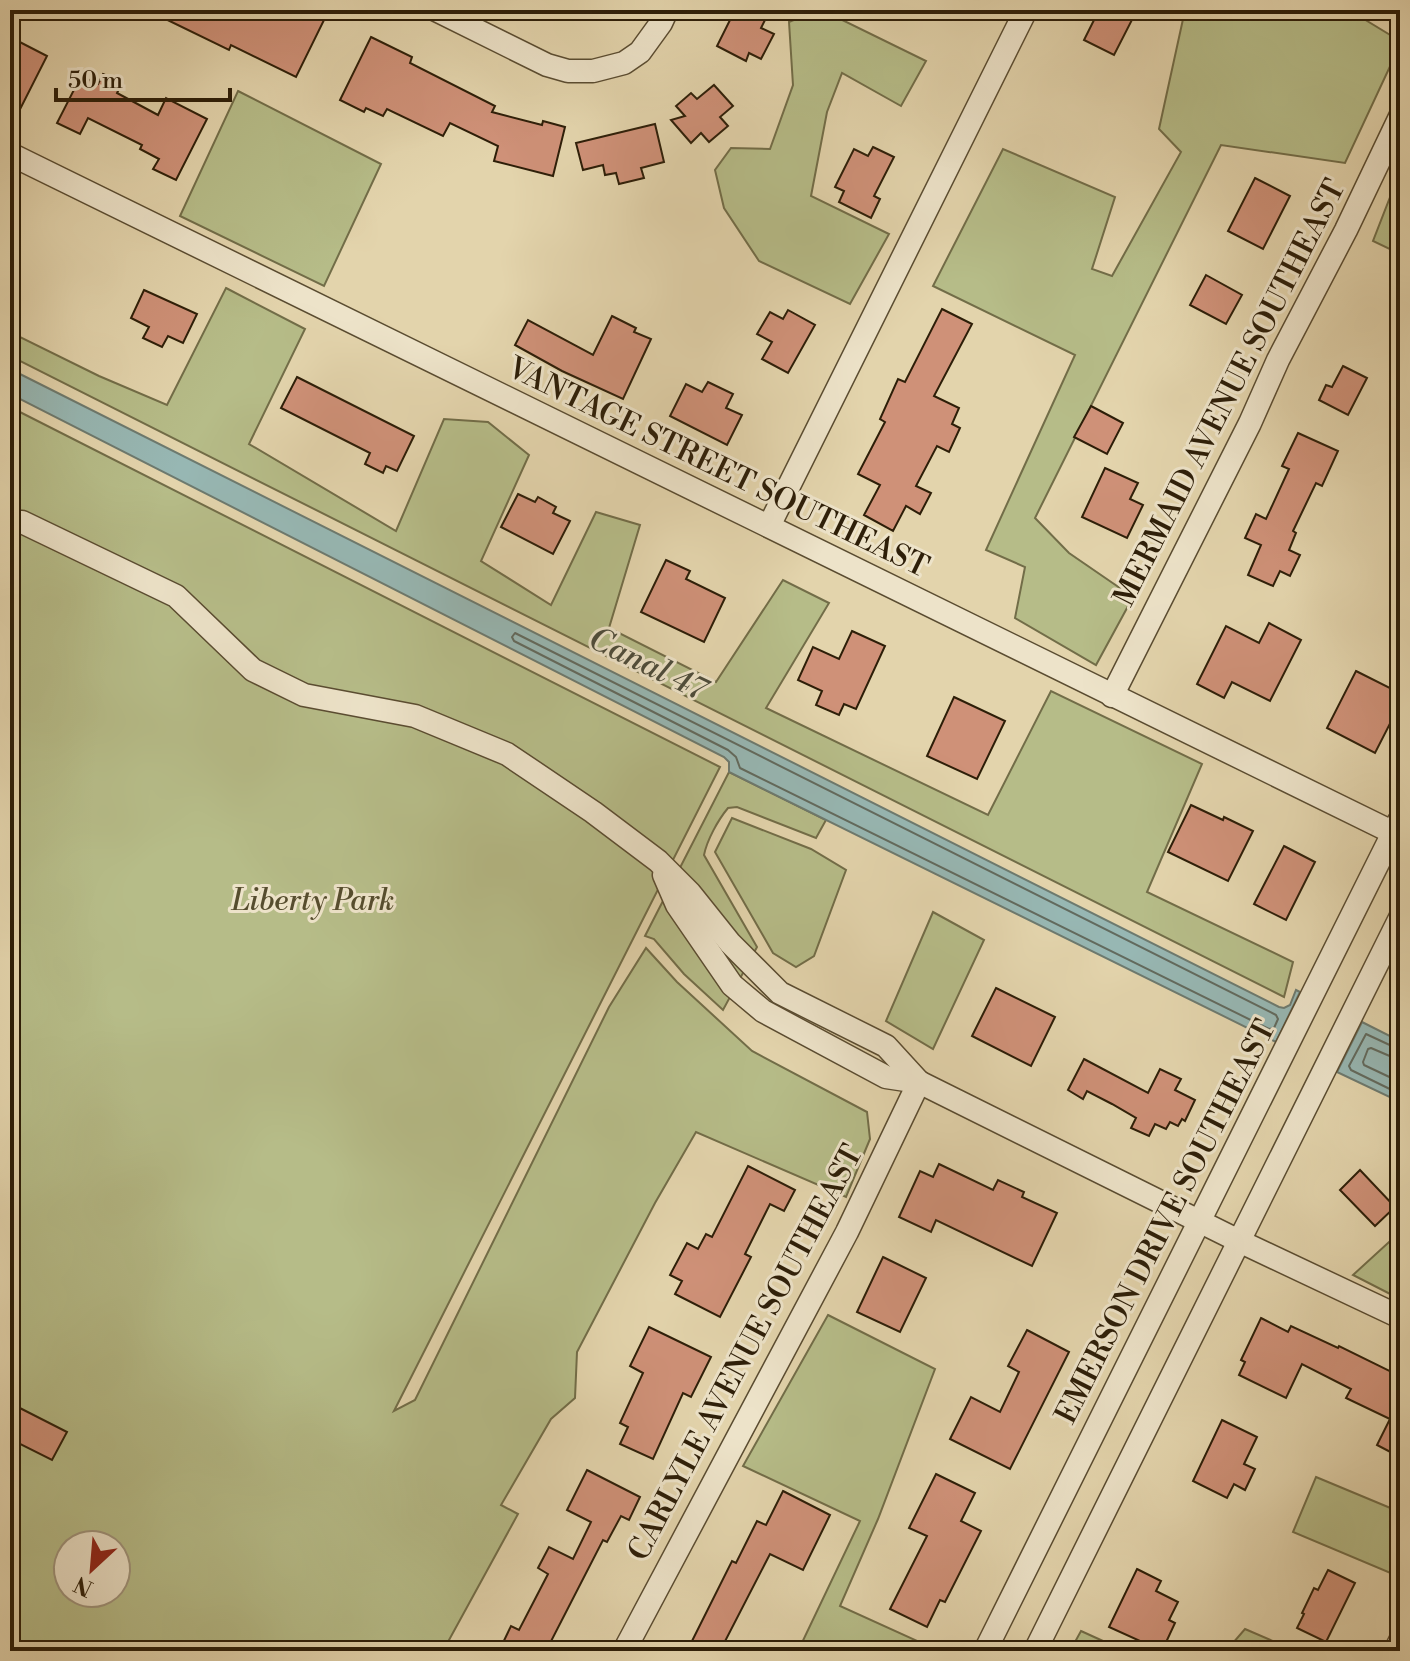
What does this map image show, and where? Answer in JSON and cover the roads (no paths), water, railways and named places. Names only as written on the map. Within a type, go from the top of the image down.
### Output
[{"type":"street","points":[[436,10],[547,65],[568,71],[593,71],[624,63],[640,52],[667,10]]},
{"type":"street","points":[[769,526],[1026,10]]},
{"type":"street","name":"MERMAID AVENUE SOUTHEAST","points":[[1112,696],[1400,117]]},
{"type":"street","name":"VANTAGE STREET SOUTHEAST","points":[[10,154],[1112,696],[1398,829]]},
{"type":"street","points":[[10,522],[22,522],[176,596],[253,670],[304,695],[415,716],[507,754],[658,861],[690,893],[730,943],[780,993],[886,1046],[919,1082],[1400,1317]]},
{"type":"street","name":"EMERSON DRIVE SOUTHEAST","points":[[985,1651],[1398,829]]},
{"type":"street","points":[[1035,1651],[1400,918]]},
{"type":"street","name":"CARLYLE AVENUE SOUTHEAST","points":[[624,1651],[847,1232],[919,1082]]},
{"type":"street","points":[[1395,1651],[1400,1641]]},
{"type":"water","points":[[10,369],[1279,1007],[1290,1005],[1296,990],[1300,992],[1276,1042],[729,772],[729,762],[724,757],[10,394]]},
{"type":"water","points":[[1362,1022],[1400,1041],[1400,1102],[1337,1072]]},
{"type":"water label","name":"Canal 47","points":[[647,664]]},
{"type":"park label","name":"Liberty Park","points":[[313,901]]}]
